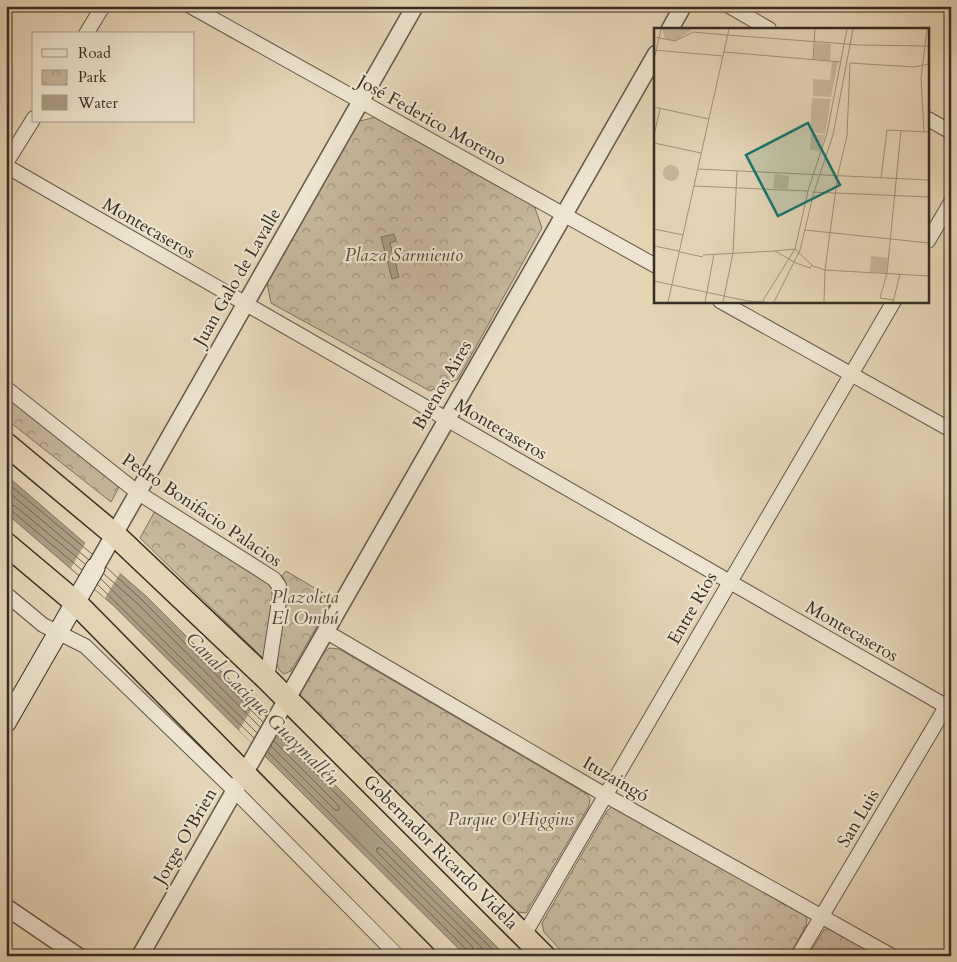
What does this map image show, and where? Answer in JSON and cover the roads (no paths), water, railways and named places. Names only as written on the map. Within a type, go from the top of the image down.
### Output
[{"type":"highway","name":"Gobernador Ricardo Videla","points":[[6,444],[114,534],[267,679],[544,956]]},
{"type":"highway","points":[[6,544],[75,602],[239,781],[424,956]]},
{"type":"main road","points":[[6,723],[94,568]]},
{"type":"street","points":[[87,32],[103,6]]},
{"type":"street","name":"José Federico Moreno","points":[[190,6],[654,265]]},
{"type":"street","name":"Juan Galo de Lavalle","points":[[94,568],[415,6]]},
{"type":"street","points":[[671,28],[684,6]]},
{"type":"street","points":[[729,6],[767,28]]},
{"type":"street","name":"Buenos Aires","points":[[265,736],[562,214],[654,57]]},
{"type":"street","points":[[930,120],[951,132]]},
{"type":"street","points":[[6,164],[32,121]]},
{"type":"street","name":"Montecaseros","points":[[6,164],[244,305],[729,582],[949,705]]},
{"type":"street","points":[[930,238],[951,202]]},
{"type":"street","points":[[722,302],[951,430]]},
{"type":"street","name":"Entre Ríos","points":[[524,935],[893,302]]},
{"type":"street","name":"Pedro Bonifacio Palacios","points":[[6,388],[137,492],[266,572],[277,582],[280,590],[280,600],[267,679]]},
{"type":"street","points":[[6,594],[43,625],[85,646],[239,781],[398,956]]},
{"type":"street","name":"Ituzaingó","points":[[325,631],[606,795],[892,956]]},
{"type":"street","name":"San Luis","points":[[798,956],[949,705]]},
{"type":"street","name":"Jorge O'Brien","points":[[140,956],[265,736]]},
{"type":"street","points":[[6,907],[78,956]]},
{"type":"water","points":[[394,234],[396,241],[390,243],[399,277],[392,279],[381,237]]},
{"type":"water","points":[[6,475],[146,596],[506,956],[466,956],[114,606],[6,513]]},
{"type":"park label","name":"Plaza Sarmiento","points":[[404,255]]},
{"type":"park label","name":"Plazoleta El Ombú","points":[[305,607]]},
{"type":"park label","name":"Parque O'Higgins","points":[[511,819]]},
{"type":"water label","name":"Canal Cacique Guaymallén","points":[[263,708]]}]
